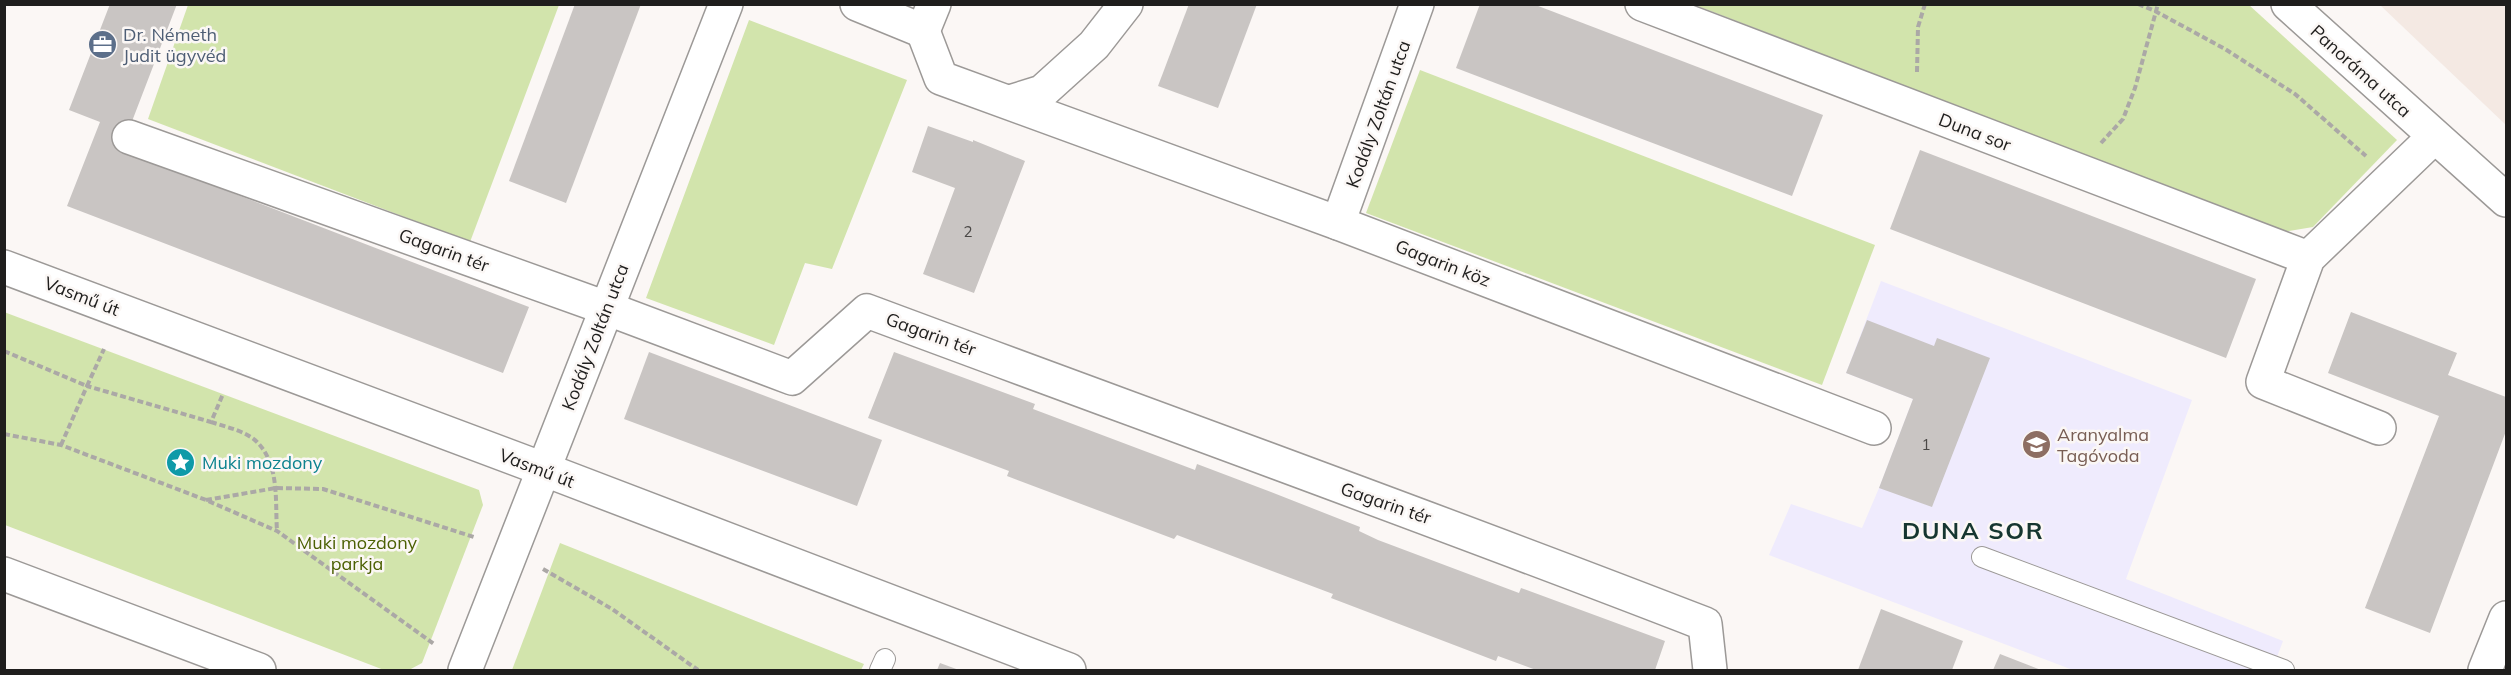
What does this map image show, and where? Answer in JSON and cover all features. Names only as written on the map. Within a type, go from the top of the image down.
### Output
[{"type":"street","name":"Kodály Zoltán utca","points":[[465,670],[726,4]]},
{"type":"street","points":[[857,4],[929,18],[941,78],[1010,102],[1042,92],[1094,45],[1126,4]]},
{"type":"street","name":"Kodály Zoltán utca","points":[[1338,223],[1417,4]]},
{"type":"street","name":"Duna sor","points":[[1642,4],[2308,258]]},
{"type":"street","name":"Panoráma utca","points":[[2288,4],[2434,137]]},
{"type":"street","name":"Gagarin köz","points":[[1010,102],[1338,223],[1874,428]]},
{"type":"street","name":"Gagarin tér","points":[[129,137],[606,308],[792,378],[867,311],[1127,408],[1194,430],[1348,490],[1455,527],[1705,624],[1710,670]]},
{"type":"street","points":[[2379,428],[2263,382],[2308,258],[2434,137],[2506,200]]},
{"type":"street","name":"Vasmű út","points":[[4,267],[543,469],[1069,670]]},
{"type":"street","points":[[4,574],[259,670]]},
{"type":"street","points":[[2485,670],[2506,618]]},
{"type":"lane","points":[[1982,557],[2284,670]]},
{"type":"path","points":[[1917,80],[1918,27],[1925,4]]},
{"type":"path","points":[[2138,4],[2156,11],[2225,49],[2295,94],[2391,178]]},
{"type":"path","points":[[2096,149],[2124,119],[2158,4]]},
{"type":"path","points":[[61,445],[104,349]]},
{"type":"path","points":[[4,351],[87,386],[211,422],[258,442],[269,460],[276,488],[277,531]]},
{"type":"path","points":[[211,422],[223,394]]},
{"type":"path","points":[[4,435],[61,445],[206,500],[277,531],[434,644]]},
{"type":"path","points":[[206,500],[276,488],[323,489],[474,537]]},
{"type":"path","points":[[538,567],[612,609],[698,670]]},
{"type":"shaded area","points":[[2380,5],[2506,5],[2506,125]]},
{"type":"shaded area","name":"Aranyalma Tagóvoda","points":[[1881,281],[2192,400],[2126,579],[2283,641],[2272,670],[2073,670],[1769,555],[1791,504],[1862,528],[1879,488],[1913,399],[1846,373]]},
{"type":"green space","points":[[188,5],[559,5],[470,242],[148,119]]},
{"type":"green space","points":[[1695,5],[2249,5],[2397,140],[2313,227],[2283,232]]},
{"type":"green space","points":[[749,20],[907,80],[832,269],[805,263],[774,345],[646,298]]},
{"type":"green space","points":[[1420,70],[1875,245],[1822,385],[1366,213]]},
{"type":"green space","name":"Muki mozdony parkja","points":[[4,312],[479,490],[483,505],[422,663],[409,670],[384,670],[5,525]]},
{"type":"green space","points":[[560,543],[864,664],[861,670],[512,670]]},
{"type":"building","points":[[110,4],[177,4],[121,150],[529,307],[503,373],[67,206],[100,122],[69,110]]},
{"type":"building","points":[[575,4],[641,4],[566,203],[509,181]]},
{"type":"building","points":[[1189,4],[1257,4],[1218,108],[1158,86]]},
{"type":"building","points":[[1480,4],[1533,4],[1823,115],[1792,196],[1456,68]]},
{"type":"building","points":[[928,126],[973,142],[973,140],[1025,161],[974,293],[923,274],[955,188],[912,172]]},
{"type":"building","points":[[1920,150],[2256,279],[2226,358],[1890,229]]},
{"type":"building","points":[[2351,312],[2457,353],[2448,375],[2506,397],[2506,431],[2430,633],[2365,608],[2439,416],[2328,373]]},
{"type":"building","points":[[1867,320],[1934,346],[1937,338],[1990,358],[1932,507],[1879,488],[1913,399],[1846,373]]},
{"type":"building","points":[[649,352],[882,440],[857,506],[624,419]]},
{"type":"building","points":[[894,352],[1035,404],[1033,409],[1195,470],[1197,464],[1271,492],[1360,527],[1359,531],[1378,540],[1519,593],[1521,588],[1665,641],[1655,670],[1536,670],[1498,656],[1496,661],[1331,598],[1333,594],[1177,535],[1174,539],[1007,476],[1009,471],[868,418]]},
{"type":"building","points":[[1881,609],[1963,641],[1952,670],[1858,670]]},
{"type":"building","points":[[2000,654],[2041,670],[1993,670]]},
{"type":"building","points":[[940,663],[959,670],[937,670]]},
{"type":"place","name":"Dr. Németh Judit ügyvéd","points":[[102,44]]},
{"type":"place","name":"Aranyalma Tagóvoda","points":[[2036,444]]},
{"type":"place","name":"Muki mozdony","points":[[181,462]]},
{"type":"district","name":"DUNA SOR","points":[[1973,530]]}]
